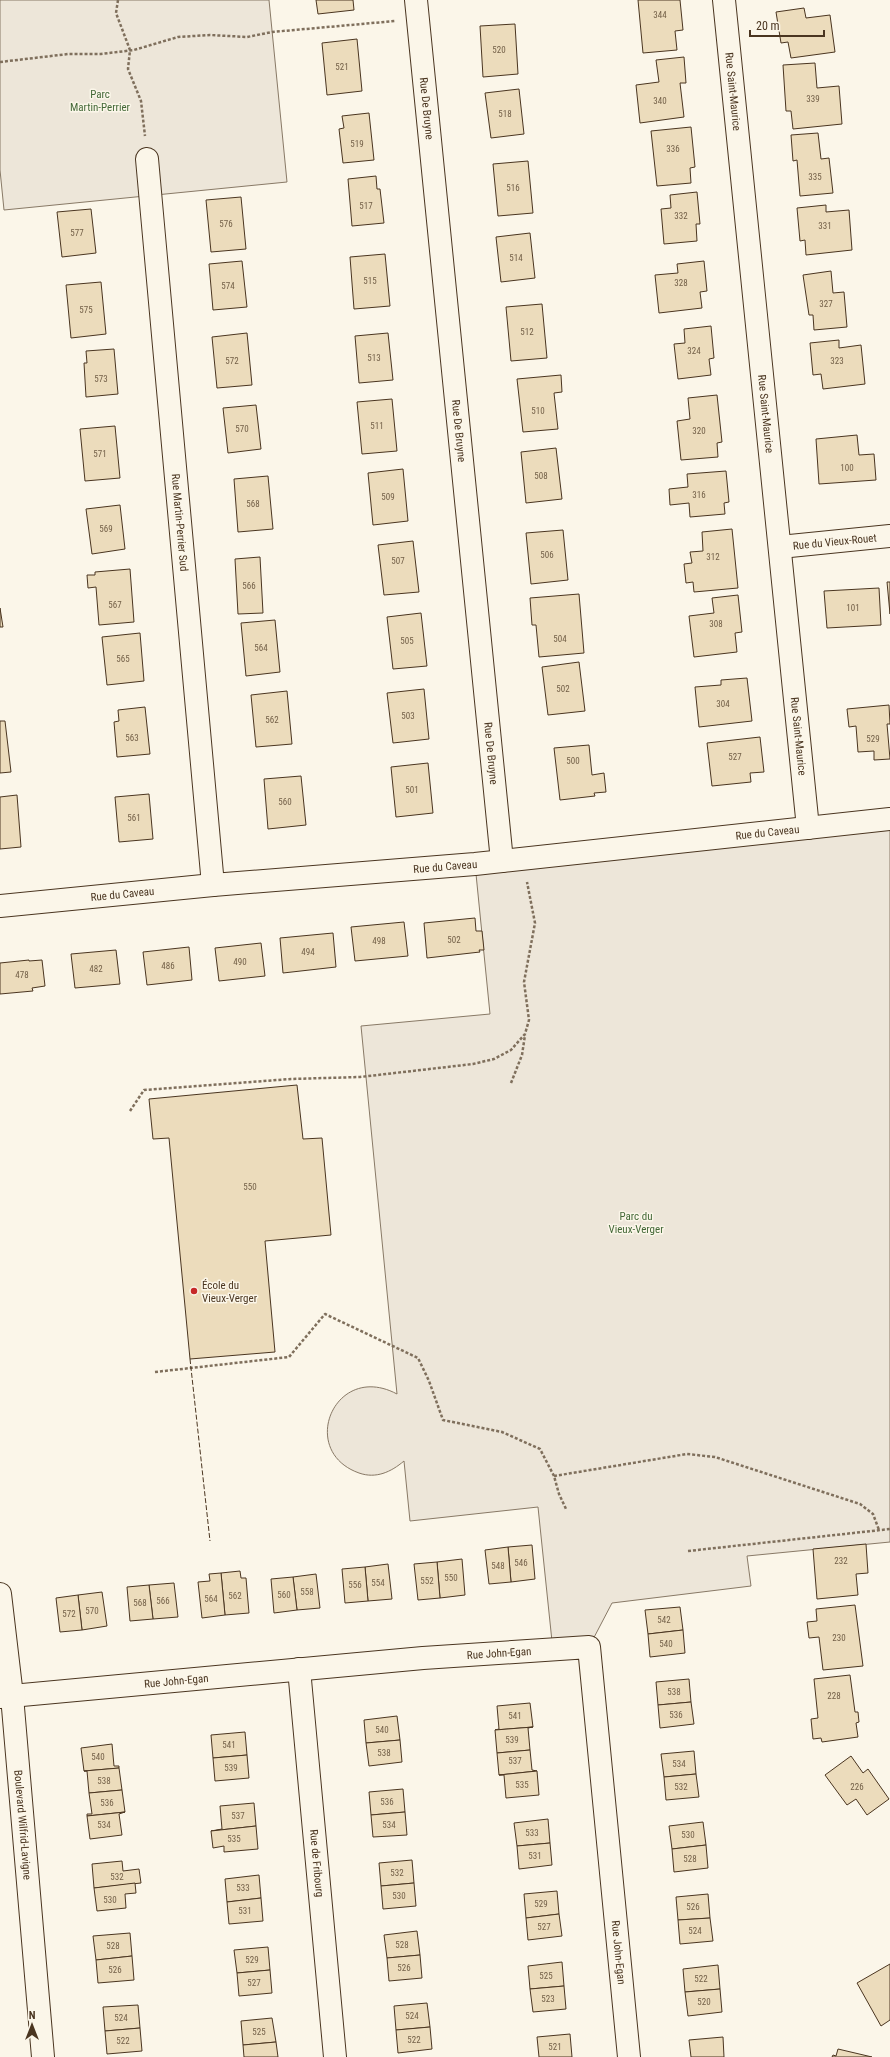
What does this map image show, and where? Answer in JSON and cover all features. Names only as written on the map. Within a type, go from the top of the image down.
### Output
[{"type":"street","name":"Rue Saint-Maurice","points":[[724,0],[808,828]]},
{"type":"street","name":"Rue De Bruyne","points":[[417,9],[502,861]]},
{"type":"street","name":"Rue Martin-Perrier Sud","points":[[147,159],[213,885]]},
{"type":"street","name":"Rue du Vieux-Rouet","points":[[780,547],[890,536]]},
{"type":"street","name":"Rue du Caveau","points":[[0,906],[213,885],[502,861],[890,819]]},
{"type":"street","name":"Boulevard Wilfrid-Lavigne","points":[[0,1594],[6,1696],[43,2057]]},
{"type":"street","name":"Rue John-Egan","points":[[6,1696],[423,1658],[589,1647],[629,2057]]},
{"type":"street","name":"Rue de Fribourg","points":[[299,1670],[335,2057]]},
{"type":"path","points":[[118,0],[116,13],[130,50],[128,69],[141,101],[147,159]]},
{"type":"path","points":[[0,62],[68,54],[101,54],[130,50],[178,37],[210,35],[247,37],[417,9]]},
{"type":"path","points":[[511,1083],[522,1055],[529,1020],[524,982],[535,923],[526,876]]},
{"type":"path","points":[[130,1111],[144,1090],[291,1079],[360,1077],[474,1064],[494,1059],[510,1050],[525,1034]]},
{"type":"path","points":[[155,1372],[290,1356],[325,1314],[418,1358],[429,1381],[443,1420],[502,1432],[540,1449],[554,1476],[559,1494],[566,1509]]},
{"type":"path","points":[[554,1476],[687,1454],[699,1454],[715,1457],[860,1504],[873,1514],[879,1530]]},
{"type":"path","points":[[688,1551],[890,1530]]},
{"type":"green space","name":"Parc Martin-Perrier","points":[[0,0],[269,0],[287,182],[4,210],[0,170]]},
{"type":"green space","name":"Parc du Vieux-Verger","points":[[890,819],[890,1542],[747,1556],[751,1586],[612,1603],[589,1647],[553,1651],[538,1507],[410,1521],[404,1461],[389,1471],[377,1475],[365,1475],[340,1462],[330,1447],[327,1430],[332,1413],[341,1399],[356,1389],[375,1387],[397,1394],[361,1026],[490,1014],[475,864]]},
{"type":"building","points":[[316,0],[353,0],[354,10],[318,14]]},
{"type":"building","points":[[638,0],[680,0],[683,30],[675,31],[677,50],[643,53]]},
{"type":"building","points":[[804,8],[806,18],[830,15],[835,52],[791,58],[788,42],[781,43],[776,12]]},
{"type":"building","points":[[515,24],[518,74],[483,77],[480,26]]},
{"type":"building","points":[[357,39],[362,91],[327,95],[322,43]]},
{"type":"building","points":[[684,57],[686,83],[680,83],[684,117],[640,123],[636,85],[659,82],[656,60]]},
{"type":"building","points":[[815,63],[817,88],[839,86],[842,124],[793,129],[791,111],[786,111],[783,65]]},
{"type":"building","points":[[519,89],[524,134],[491,138],[485,93]]},
{"type":"building","points":[[369,113],[374,160],[343,163],[339,129],[344,128],[342,116]]},
{"type":"building","points":[[691,127],[695,167],[690,168],[691,183],[657,186],[651,131]]},
{"type":"building","points":[[818,133],[821,159],[829,158],[833,193],[800,196],[797,160],[793,161],[791,135]]},
{"type":"building","points":[[528,161],[533,213],[498,216],[493,164]]},
{"type":"building","points":[[376,176],[377,189],[380,189],[384,223],[352,226],[348,179]]},
{"type":"building","points":[[697,192],[700,224],[696,224],[697,241],[664,244],[661,209],[671,208],[670,195]]},
{"type":"building","points":[[241,197],[246,249],[211,252],[206,200]]},
{"type":"building","points":[[826,205],[826,212],[849,210],[852,250],[806,255],[805,240],[800,241],[797,208]]},
{"type":"building","points":[[91,209],[96,253],[62,257],[57,212]]},
{"type":"building","points":[[530,233],[535,278],[501,282],[496,237]]},
{"type":"building","points":[[385,254],[390,306],[354,309],[350,257]]},
{"type":"building","points":[[242,261],[247,307],[213,310],[209,264]]},
{"type":"building","points":[[704,261],[707,291],[700,292],[702,308],[659,313],[655,275],[678,273],[677,264]]},
{"type":"building","points":[[831,271],[833,293],[844,292],[847,327],[814,330],[813,315],[809,315],[803,275]]},
{"type":"building","points":[[101,282],[106,334],[71,338],[66,285]]},
{"type":"building","points":[[542,304],[547,358],[511,361],[506,307]]},
{"type":"building","points":[[711,326],[714,358],[709,359],[711,375],[678,379],[674,344],[685,343],[684,329]]},
{"type":"building","points":[[247,333],[252,385],[217,388],[212,337]]},
{"type":"building","points":[[388,333],[393,380],[359,383],[355,336]]},
{"type":"building","points":[[839,340],[839,348],[861,345],[865,384],[823,389],[821,374],[813,375],[810,343]]},
{"type":"building","points":[[114,349],[118,394],[86,397],[84,363],[87,363],[86,351]]},
{"type":"building","points":[[561,375],[562,392],[554,393],[558,429],[523,432],[517,379]]},
{"type":"building","points":[[717,395],[722,442],[717,443],[718,457],[681,460],[677,421],[690,419],[688,398]]},
{"type":"building","points":[[392,399],[397,451],[362,454],[357,402]]},
{"type":"building","points":[[256,405],[261,449],[228,453],[223,408]]},
{"type":"building","points":[[115,426],[120,478],[85,481],[80,429]]},
{"type":"building","points":[[857,435],[859,455],[874,454],[876,480],[819,484],[816,439]]},
{"type":"building","points":[[556,448],[562,499],[526,503],[521,452]]},
{"type":"building","points":[[403,469],[408,521],[373,525],[368,473]]},
{"type":"building","points":[[726,471],[729,502],[724,503],[725,514],[690,517],[689,503],[670,505],[669,489],[688,487],[687,474]]},
{"type":"building","points":[[268,476],[273,529],[238,532],[234,479]]},
{"type":"building","points":[[120,505],[125,549],[92,554],[86,509]]},
{"type":"building","points":[[732,529],[738,588],[694,592],[693,582],[686,583],[684,564],[692,563],[690,552],[703,551],[702,532]]},
{"type":"building","points":[[563,530],[568,580],[531,584],[526,533]]},
{"type":"building","points":[[413,541],[419,592],[384,595],[378,545]]},
{"type":"building","points":[[260,557],[263,613],[238,614],[235,559]]},
{"type":"building","points":[[130,569],[134,622],[99,625],[96,587],[88,588],[87,575],[95,575],[95,572]]},
{"type":"building","points":[[887,582],[890,582],[890,614]]},
{"type":"building","points":[[879,588],[881,625],[827,628],[824,591]]},
{"type":"building","points":[[579,594],[584,653],[539,657],[536,625],[532,625],[530,598]]},
{"type":"building","points":[[738,595],[742,632],[735,633],[737,652],[694,657],[689,616],[714,613],[712,598]]},
{"type":"building","points":[[0,608],[3,627],[0,627]]},
{"type":"building","points":[[421,613],[427,666],[393,669],[387,617]]},
{"type":"building","points":[[275,620],[280,672],[246,676],[241,623]]},
{"type":"building","points":[[140,633],[144,681],[107,685],[102,637]]},
{"type":"building","points":[[579,662],[585,711],[548,715],[542,667]]},
{"type":"building","points":[[747,678],[752,721],[699,727],[695,687],[721,685],[721,680]]},
{"type":"building","points":[[424,689],[429,739],[393,743],[387,693]]},
{"type":"building","points":[[287,691],[292,744],[256,747],[251,695]]},
{"type":"building","points":[[889,705],[890,724],[887,724],[890,759],[874,760],[874,751],[858,752],[856,726],[849,727],[847,709]]},
{"type":"building","points":[[145,707],[150,754],[117,757],[114,722],[119,721],[118,710]]},
{"type":"building","points":[[0,721],[5,721],[11,772],[0,773]]},
{"type":"building","points":[[760,737],[764,772],[750,773],[751,782],[712,786],[707,743]]},
{"type":"building","points":[[589,745],[592,775],[604,773],[606,792],[594,793],[595,796],[560,800],[554,748]]},
{"type":"building","points":[[428,763],[433,813],[396,817],[391,767]]},
{"type":"building","points":[[301,776],[306,825],[268,829],[264,779]]},
{"type":"building","points":[[149,794],[153,839],[119,842],[115,797]]},
{"type":"building","points":[[17,795],[21,847],[0,849],[0,797]]},
{"type":"building","points":[[475,918],[476,931],[482,931],[484,950],[479,950],[480,952],[427,958],[424,923]]},
{"type":"building","points":[[404,922],[408,956],[355,961],[351,927]]},
{"type":"building","points":[[333,933],[336,967],[283,973],[280,938]]},
{"type":"building","points":[[261,943],[265,976],[219,981],[215,948]]},
{"type":"building","points":[[189,947],[192,980],[147,985],[143,952]]},
{"type":"building","points":[[116,950],[120,984],[75,988],[71,954]]},
{"type":"building","points":[[42,960],[45,986],[32,988],[33,991],[0,994],[0,963]]},
{"type":"building","points":[[297,1085],[303,1139],[322,1138],[331,1235],[265,1241],[275,1352],[190,1359],[169,1138],[153,1139],[149,1099]]},
{"type":"building","points":[[866,1544],[868,1573],[856,1574],[858,1595],[817,1599],[813,1549]]},
{"type":"building","points":[[532,1545],[535,1579],[511,1582],[508,1547]]},
{"type":"building","points":[[508,1547],[511,1582],[489,1584],[485,1550]]},
{"type":"building","points":[[462,1559],[465,1595],[440,1598],[437,1562]]},
{"type":"building","points":[[437,1562],[440,1598],[418,1600],[414,1564]]},
{"type":"building","points":[[388,1564],[392,1599],[368,1601],[365,1567]]},
{"type":"building","points":[[365,1567],[368,1601],[345,1603],[342,1569]]},
{"type":"building","points":[[240,1571],[241,1578],[246,1578],[249,1613],[225,1615],[221,1573]]},
{"type":"building","points":[[221,1573],[225,1615],[202,1618],[198,1582],[210,1581],[209,1574]]},
{"type":"building","points":[[316,1574],[320,1608],[297,1610],[293,1577]]},
{"type":"building","points":[[293,1577],[297,1610],[274,1613],[271,1579]]},
{"type":"building","points":[[174,1583],[178,1617],[153,1619],[149,1585]]},
{"type":"building","points":[[149,1585],[153,1619],[130,1621],[127,1587]]},
{"type":"building","points":[[102,1592],[107,1626],[82,1630],[78,1595]]},
{"type":"building","points":[[78,1595],[82,1630],[60,1632],[56,1598]]},
{"type":"building","points":[[855,1605],[863,1666],[823,1670],[819,1637],[809,1638],[807,1622],[817,1621],[816,1609]]},
{"type":"building","points":[[680,1607],[683,1630],[648,1634],[645,1610]]},
{"type":"building","points":[[683,1630],[685,1653],[650,1657],[648,1634]]},
{"type":"building","points":[[850,1675],[855,1712],[858,1712],[859,1722],[856,1723],[858,1737],[822,1742],[821,1738],[813,1739],[811,1719],[818,1718],[814,1679]]},
{"type":"building","points":[[689,1679],[691,1702],[658,1705],[656,1682]]},
{"type":"building","points":[[691,1702],[694,1724],[660,1728],[658,1705]]},
{"type":"building","points":[[530,1703],[533,1727],[495,1730],[499,1729],[497,1706]]},
{"type":"building","points":[[397,1716],[400,1740],[366,1743],[364,1720]]},
{"type":"building","points":[[533,1727],[528,1728],[530,1750],[497,1753],[495,1730]]},
{"type":"building","points":[[245,1732],[247,1755],[213,1758],[211,1735]]},
{"type":"building","points":[[400,1740],[402,1762],[369,1766],[366,1743]]},
{"type":"building","points":[[112,1744],[114,1766],[119,1766],[119,1768],[84,1771],[81,1748]]},
{"type":"building","points":[[530,1750],[532,1770],[537,1771],[499,1775],[497,1753]]},
{"type":"building","points":[[694,1751],[696,1774],[664,1777],[661,1754]]},
{"type":"building","points":[[247,1755],[249,1778],[215,1781],[213,1758]]},
{"type":"building","points":[[851,1756],[863,1773],[868,1769],[889,1799],[867,1815],[856,1799],[847,1805],[825,1775]]},
{"type":"building","points":[[119,1768],[122,1790],[89,1793],[87,1771],[84,1771]]},
{"type":"building","points":[[537,1771],[539,1795],[506,1798],[504,1775],[499,1775]]},
{"type":"building","points":[[696,1774],[699,1797],[666,1800],[664,1777]]},
{"type":"building","points":[[403,1789],[405,1812],[371,1815],[369,1792]]},
{"type":"building","points":[[122,1790],[125,1812],[87,1816],[87,1814],[92,1814],[89,1793]]},
{"type":"building","points":[[254,1803],[256,1826],[211,1831],[222,1829],[220,1806]]},
{"type":"building","points":[[125,1812],[119,1814],[122,1835],[90,1839],[87,1816]]},
{"type":"building","points":[[405,1812],[407,1835],[373,1837],[371,1815]]},
{"type":"building","points":[[548,1819],[550,1843],[517,1846],[514,1823]]},
{"type":"building","points":[[703,1822],[706,1845],[672,1849],[669,1826]]},
{"type":"building","points":[[256,1826],[258,1849],[224,1852],[224,1846],[213,1848],[211,1831]]},
{"type":"building","points":[[550,1843],[552,1865],[519,1869],[517,1846]]},
{"type":"building","points":[[706,1845],[708,1868],[674,1872],[672,1849]]},
{"type":"building","points":[[412,1860],[414,1883],[381,1886],[379,1863]]},
{"type":"building","points":[[122,1861],[123,1871],[139,1869],[141,1883],[94,1888],[92,1864]]},
{"type":"building","points":[[259,1875],[261,1898],[227,1902],[225,1879]]},
{"type":"building","points":[[135,1883],[136,1893],[125,1894],[126,1908],[97,1911],[94,1888]]},
{"type":"building","points":[[414,1883],[416,1906],[383,1909],[381,1886]]},
{"type":"building","points":[[557,1891],[559,1914],[526,1918],[524,1894]]},
{"type":"building","points":[[708,1894],[710,1918],[678,1920],[676,1897]]},
{"type":"building","points":[[261,1898],[263,1921],[229,1924],[227,1902]]},
{"type":"building","points":[[559,1914],[562,1936],[528,1940],[526,1918]]},
{"type":"building","points":[[710,1918],[713,1941],[680,1944],[678,1920]]},
{"type":"building","points":[[417,1931],[420,1955],[387,1958],[384,1935]]},
{"type":"building","points":[[130,1933],[132,1956],[96,1960],[93,1936]]},
{"type":"building","points":[[268,1947],[270,1970],[237,1973],[234,1950]]},
{"type":"building","points":[[420,1955],[422,1978],[389,1981],[387,1958]]},
{"type":"building","points":[[132,1956],[134,1980],[98,1983],[96,1960]]},
{"type":"building","points":[[562,1962],[564,1986],[530,1989],[528,1966]]},
{"type":"building","points":[[890,1964],[890,2020],[881,2026],[857,1983]]},
{"type":"building","points":[[718,1965],[720,1989],[685,1992],[683,1969]]},
{"type":"building","points":[[270,1970],[272,1993],[239,1996],[237,1973]]},
{"type":"building","points":[[564,1986],[566,2009],[533,2012],[530,1989]]},
{"type":"building","points":[[720,1989],[722,2012],[688,2016],[685,1992]]},
{"type":"building","points":[[427,2003],[430,2027],[396,2030],[394,2006]]},
{"type":"building","points":[[138,2005],[140,2028],[105,2031],[103,2007]]},
{"type":"building","points":[[272,2018],[276,2042],[243,2045],[241,2021]]},
{"type":"building","points":[[430,2027],[432,2049],[398,2053],[396,2030]]},
{"type":"building","points":[[140,2028],[142,2051],[107,2054],[105,2031]]},
{"type":"building","points":[[570,2034],[572,2057],[539,2057],[537,2037]]},
{"type":"building","points":[[723,2037],[724,2057],[691,2057],[689,2040]]},
{"type":"building","points":[[276,2042],[278,2057],[244,2057],[243,2045]]},
{"type":"building","points":[[838,2049],[872,2057],[832,2057],[833,2055],[836,2056]]},
{"type":"fence","points":[[190,1359],[210,1541]]},
{"type":"place","name":"École du Vieux-Verger","points":[[194,1291]]}]
